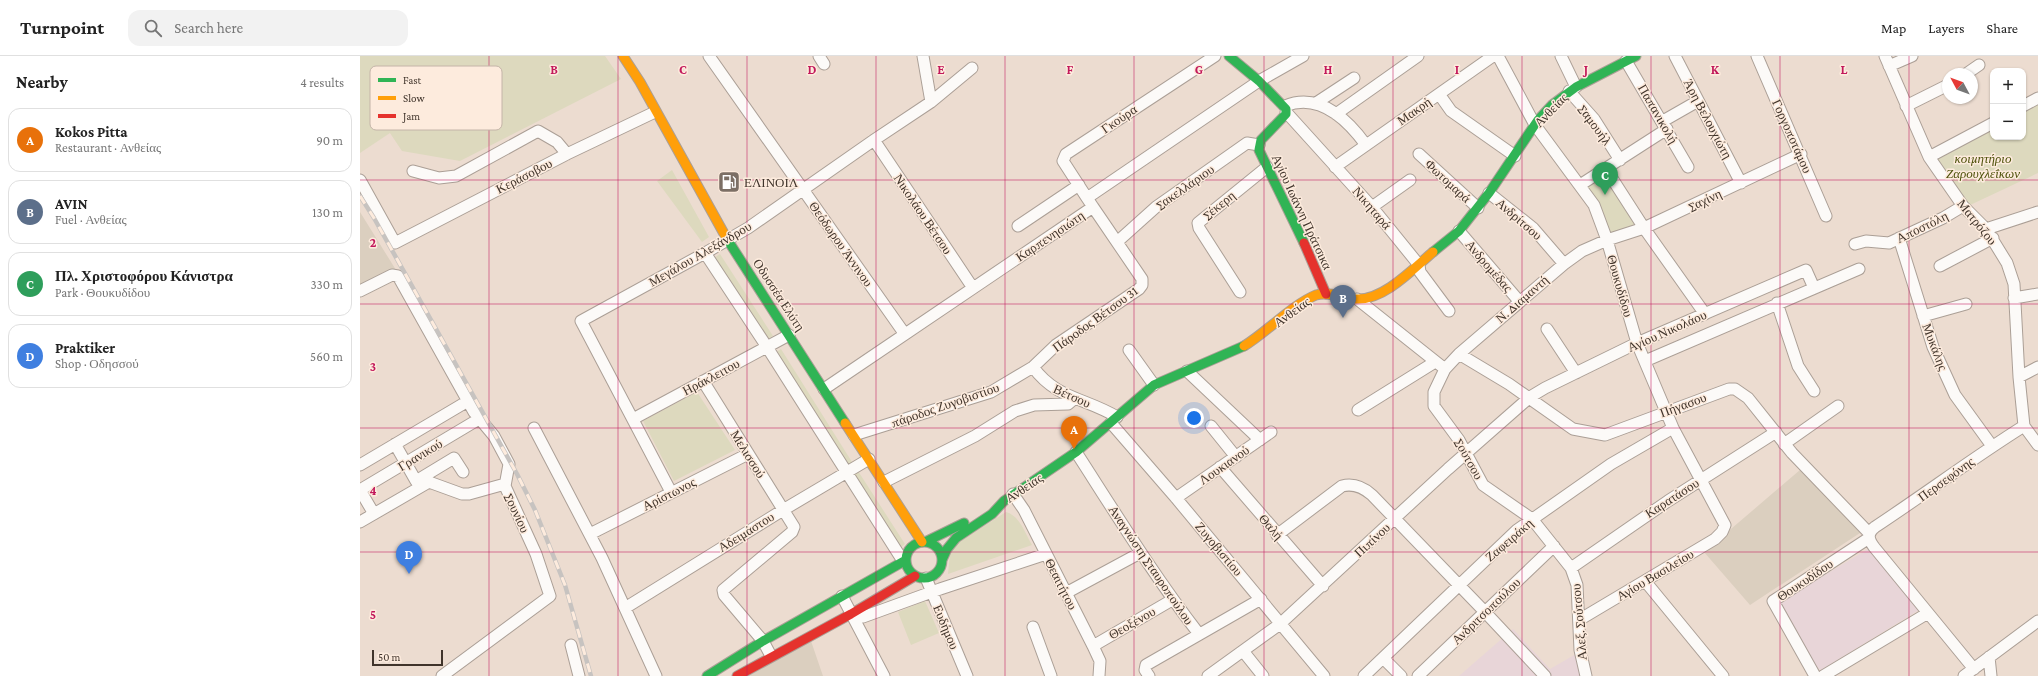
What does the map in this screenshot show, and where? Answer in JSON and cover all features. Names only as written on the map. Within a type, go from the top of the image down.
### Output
[{"type":"main road","name":"Οδυσσέα Ελύτη","points":[[623,56],[728,240],[923,542]]},
{"type":"main road","points":[[1229,56],[1259,81],[1286,109]]},
{"type":"main road","name":"Ανθείας","points":[[942,560],[947,549],[956,538],[992,514],[999,505],[1013,494],[1076,452],[1154,385],[1241,348],[1261,336],[1309,298],[1326,294],[1357,299],[1368,298],[1384,292],[1459,231],[1489,193],[1535,125],[1552,105],[1572,89],[1631,58]]},
{"type":"main road","name":"Αγίου Ιωάννη Πράτσικα","points":[[1286,109],[1259,144],[1259,152],[1292,215],[1326,294]]},
{"type":"main road","name":"Ανθείας","points":[[923,542],[939,536],[984,510],[999,505]]},
{"type":"main road","points":[[707,676],[763,641],[904,560],[911,547],[923,542],[938,548],[942,560],[938,571],[921,577],[771,656],[737,676]]},
{"type":"main road","points":[[904,560],[907,568],[921,577]]},
{"type":"street","name":"Θεόδωρου Άννινου","points":[[709,56],[904,333]]},
{"type":"street","points":[[923,56],[931,102]]},
{"type":"street","name":"Γκούρα","points":[[1090,202],[1063,161],[1066,154],[1215,56]]},
{"type":"street","name":"Καρπενησιώτη","points":[[824,389],[904,333],[973,288],[1259,81],[1303,56]]},
{"type":"street","points":[[1336,114],[1418,56]]},
{"type":"street","name":"Μακρή","points":[[1335,167],[1493,56]]},
{"type":"street","name":"Θουκυδίδου","points":[[1498,56],[1535,125],[1594,205],[1607,240],[1637,343],[1665,412],[1725,525]]},
{"type":"street","name":"Σαμουήλ","points":[[1561,56],[1572,89],[1594,119],[1620,160]]},
{"type":"street","name":"Άρη Βελουχιώτη","points":[[1675,56],[1741,182]]},
{"type":"street","name":"Γοργοποτάμου","points":[[1757,56],[1801,154],[1826,216]]},
{"type":"street","points":[[1887,61],[1912,56]]},
{"type":"street","name":"Παπανικολή","points":[[1631,58],[1688,167]]},
{"type":"street","name":"Ματρόζου","points":[[1887,61],[1929,157],[1963,206],[1993,238],[2007,263],[2014,284],[2018,377],[2024,426],[2038,445]]},
{"type":"street","points":[[1974,68],[1978,65]]},
{"type":"street","name":"Μεγάλου Αλεξάνδρου","points":[[671,492],[581,321],[728,240],[931,102],[972,68]]},
{"type":"street","points":[[1316,103],[1354,78]]},
{"type":"street","points":[[1906,106],[1942,88]]},
{"type":"street","points":[[1439,94],[1451,111],[1515,156]]},
{"type":"street","points":[[2026,104],[2038,98]]},
{"type":"street","points":[[1580,185],[1620,160],[1698,101]]},
{"type":"street","points":[[1286,109],[1298,102],[1316,103],[1336,114],[1353,128],[1366,145]]},
{"type":"street","name":"Νικηταρά","points":[[1286,109],[1335,167],[1372,207],[1419,265],[1420,272],[1449,311]]},
{"type":"street","name":"Κεράσοβου","points":[[360,180],[395,243],[567,154],[656,112]]},
{"type":"street","points":[[1929,157],[1990,125]]},
{"type":"street","points":[[413,170],[439,178],[456,176],[538,131],[557,142],[567,154]]},
{"type":"street","name":"Νικολάου Βέτσου","points":[[874,140],[973,288]]},
{"type":"street","name":"Σακελλάριου","points":[[1117,242],[1156,207],[1247,144],[1259,144]]},
{"type":"street","name":"Φωτομαρά","points":[[1419,154],[1478,208]]},
{"type":"street","name":"Σαχίνη","points":[[1607,240],[1644,228],[1801,154]]},
{"type":"street","name":"Σέκερη","points":[[1240,292],[1199,228],[1198,223],[1267,167]]},
{"type":"street","points":[[1606,169],[1644,228],[1705,314]]},
{"type":"street","points":[[1372,207],[1410,180]]},
{"type":"street","points":[[1018,226],[1079,185]]},
{"type":"street","name":"Ανδρίτσου","points":[[1489,193],[1533,228],[1564,264]]},
{"type":"street","name":"Πάροδος Βέτσου 31","points":[[1033,366],[1056,345],[1139,289],[1142,285],[1142,280],[1090,202]]},
{"type":"street","name":"Αποστόλη","points":[[1855,244],[1866,241],[1889,243],[1943,218],[1963,206]]},
{"type":"street","points":[[1986,229],[2038,212]]},
{"type":"street","name":"Ανδρομέδας","points":[[1459,231],[1520,301]]},
{"type":"street","name":"Μυκάλης","points":[[1899,238],[1933,348],[1955,395],[1992,446]]},
{"type":"street","points":[[1940,266],[1993,238]]},
{"type":"street","name":"Ν. Διαμαντή","points":[[1445,369],[1459,354],[1564,264],[1582,251],[1607,240]]},
{"type":"street","points":[[705,253],[904,560]]},
{"type":"street","name":"Αγίου Νικολάου","points":[[1645,361],[1859,269]]},
{"type":"street","name":"Αγίου Νικολάου","points":[[1530,397],[1576,372],[1637,343],[1806,270],[1814,288]]},
{"type":"street","name":"Σουνίου","points":[[360,291],[392,275],[398,276],[468,401],[479,419],[494,436],[509,464],[505,484],[536,554],[550,596],[442,676]]},
{"type":"street","points":[[2014,298],[2038,294]]},
{"type":"street","points":[[1357,299],[1445,369]]},
{"type":"street","points":[[1777,303],[1798,366],[1814,392]]},
{"type":"street","points":[[1923,316],[1966,304]]},
{"type":"street","points":[[1547,329],[1576,372]]},
{"type":"street","name":"Ηράκλειτου","points":[[633,419],[789,335]]},
{"type":"street","points":[[1129,350],[1154,385]]},
{"type":"street","name":"Πήγασου","points":[[1459,354],[1530,397],[1573,429],[1598,434],[1605,434],[1733,388],[1748,398],[1784,444],[1869,535],[1874,547],[1974,669]]},
{"type":"street","points":[[1358,410],[1435,362]]},
{"type":"street","name":"Βέτσου","points":[[1033,366],[1048,385],[1075,398],[1104,409],[1114,420]]},
{"type":"street","name":"πάροδος Ζυγοβιστίου","points":[[854,435],[991,392],[1033,366]]},
{"type":"street","points":[[2018,377],[2038,367]]},
{"type":"street","name":"Σούτσου","points":[[1445,369],[1434,392],[1434,406],[1466,453],[1483,484],[1532,519],[1571,568]]},
{"type":"street","points":[[1187,370],[1260,440]]},
{"type":"street","name":"Μελισσού","points":[[703,381],[794,527],[792,532],[723,590],[724,595],[763,641]]},
{"type":"street","name":"Πιπίνου","points":[[1208,676],[1280,624],[1323,586],[1394,518],[1530,397]]},
{"type":"street","points":[[884,482],[975,436],[1015,411],[1034,404],[1068,404],[1075,398]]},
{"type":"street","points":[[360,465],[468,401]]},
{"type":"street","points":[[1784,444],[1838,406]]},
{"type":"street","name":"Γρανικού","points":[[360,490],[479,419]]},
{"type":"street","name":"Ζυγοβιστίου","points":[[1114,420],[1176,498],[1324,676]]},
{"type":"street","points":[[1211,426],[1236,456]]},
{"type":"street","name":"Περσεφόνης","points":[[1869,535],[1875,527],[1929,492],[1992,446],[2024,426]]},
{"type":"street","points":[[534,428],[590,534],[656,676]]},
{"type":"street","name":"Ζαφειράκη","points":[[1364,676],[1517,530],[1616,461],[1673,428]]},
{"type":"street","name":"Λουκιανού","points":[[1176,498],[1271,432]]},
{"type":"street","name":"Καρατάσου","points":[[1571,568],[1701,480],[1776,432]]},
{"type":"street","points":[[395,444],[406,463],[420,482]]},
{"type":"street","name":"Αναγνώστη Σταυροπούλου","points":[[1076,452],[1172,600],[1199,634],[1146,664],[1145,670],[1149,676]]},
{"type":"street","name":"Αρίστωνος","points":[[590,534],[748,454]]},
{"type":"street","points":[[360,522],[374,514],[454,458],[463,472]]},
{"type":"street","name":"Αδειμάστου","points":[[625,608],[783,510],[869,459]]},
{"type":"street","name":"Θαλή","points":[[1220,467],[1277,535],[1323,586]]},
{"type":"street","points":[[420,482],[434,482],[462,494],[469,494],[505,484]]},
{"type":"street","points":[[1277,535],[1339,489],[1349,485],[1356,485],[1366,490],[1459,584],[1545,676]]},
{"type":"street","points":[[360,490],[374,514]]},
{"type":"street","name":"Θεαιτήτου","points":[[1013,494],[1024,510],[1100,661],[1099,676]]},
{"type":"street","name":"Αγίου Βασιλείου","points":[[1579,620],[1715,539],[1722,532],[1725,525]]},
{"type":"street","name":"Θουκυδίδου","points":[[1815,676],[1773,601],[1869,535]]},
{"type":"street","name":"Ανδριτσοπούλου","points":[[1418,676],[1554,546]]},
{"type":"street","points":[[1066,593],[1140,552]]},
{"type":"street","points":[[851,614],[863,617],[931,592],[1046,554]]},
{"type":"street","name":"Αλεξ. Σούτσου","points":[[1571,568],[1577,585],[1581,656],[1586,676]]},
{"type":"street","name":"Ευδήμου","points":[[921,577],[931,592],[967,676]]},
{"type":"street","points":[[1645,581],[1723,676]]},
{"type":"street","points":[[842,596],[884,676]]},
{"type":"street","points":[[1199,634],[1261,599]]},
{"type":"street","name":"Θεοξένου","points":[[1092,646],[1172,600]]},
{"type":"street","points":[[1823,676],[1928,613]]},
{"type":"street","points":[[1964,676],[2038,621]]},
{"type":"street","points":[[1033,627],[1051,676]]},
{"type":"street","points":[[763,641],[771,656]]},
{"type":"street","points":[[571,645],[579,676]]},
{"type":"street","points":[[1243,651],[1263,676]]},
{"type":"street","points":[[1989,657],[1991,676]]},
{"type":"street","points":[[1383,658],[1401,676]]},
{"type":"shaded area","points":[[360,212],[396,270],[360,288]]},
{"type":"shaded area","points":[[1800,470],[1860,527],[1860,533],[1750,605],[1704,552]]},
{"type":"shaded area","points":[[1868,549],[1919,610],[1821,670],[1817,668],[1780,602]]},
{"type":"shaded area","points":[[1513,629],[1550,669],[1576,654],[1582,676],[1459,676]]},
{"type":"shaded area","points":[[811,641],[823,676],[748,676]]},
{"type":"green space","points":[[360,56],[605,56],[621,79],[460,161],[402,151],[390,133],[360,153]]},
{"type":"green space","name":"κοιμητήριο Ζαρουχλεΐκων","points":[[2038,103],[2038,173],[1968,206],[1935,160],[1937,157],[1990,129],[1990,140],[2026,140],[2026,109]]},
{"type":"green space","points":[[1606,169],[1644,228],[1607,240],[1580,185]]},
{"type":"green space","points":[[672,170],[709,237],[702,242],[657,181]]},
{"type":"green space","points":[[720,254],[773,336],[768,339],[714,258]]},
{"type":"green space","points":[[781,349],[852,462],[847,466],[776,352]]},
{"type":"green space","points":[[697,392],[735,450],[674,481],[643,421]]},
{"type":"green space","points":[[858,471],[905,544],[900,548],[852,474]]},
{"type":"green space","points":[[1006,512],[1011,514],[1019,521],[1032,545],[948,574],[950,554],[958,543]]},
{"type":"green space","points":[[925,601],[939,633],[911,645],[898,612]]},
{"type":"railway","points":[[360,196],[374,218],[517,474],[535,510],[565,585],[591,676]]},
{"type":"traffic: fast","points":[[1229,56],[1259,81],[1286,109],[1286,114],[1261,140],[1259,150],[1304,243]]},
{"type":"traffic: fast","points":[[1433,252],[1459,231],[1489,193],[1538,120],[1552,105],[1576,87],[1636,56]]},
{"type":"traffic: fast","points":[[727,239],[845,423]]},
{"type":"traffic: fast","points":[[942,560],[947,549],[956,538],[992,514],[1004,501],[1076,452],[1154,385],[1244,346]]},
{"type":"traffic: fast","points":[[925,542],[964,523]]},
{"type":"traffic: fast","points":[[928,542],[937,547],[941,553],[942,560],[941,567],[937,573],[928,578],[920,578],[911,573],[907,567],[906,556],[911,547],[917,543],[928,542]]},
{"type":"traffic: fast","points":[[707,676],[763,641],[906,560]]},
{"type":"traffic: slow","points":[[623,56],[640,82],[727,239]]},
{"type":"traffic: slow","points":[[1244,346],[1307,299],[1321,294],[1331,294],[1356,299],[1377,295],[1397,283],[1433,252]]},
{"type":"traffic: slow","points":[[845,423],[922,542]]},
{"type":"traffic: jam","points":[[1304,243],[1326,294]]},
{"type":"traffic: jam","points":[[737,676],[851,614],[915,576]]},
{"type":"place","name":"ΕΛΙΝΟΙΛ","points":[[729,182]]},
{"type":"place","name":"Πλ. Χριστοφόρου Κάνιστρα","points":[[1605,195]]},
{"type":"place","name":"AVIN","points":[[1343,318]]},
{"type":"place","name":"Kokos Pitta","points":[[1074,449]]},
{"type":"place","name":"Praktiker","points":[[409,574]]}]
